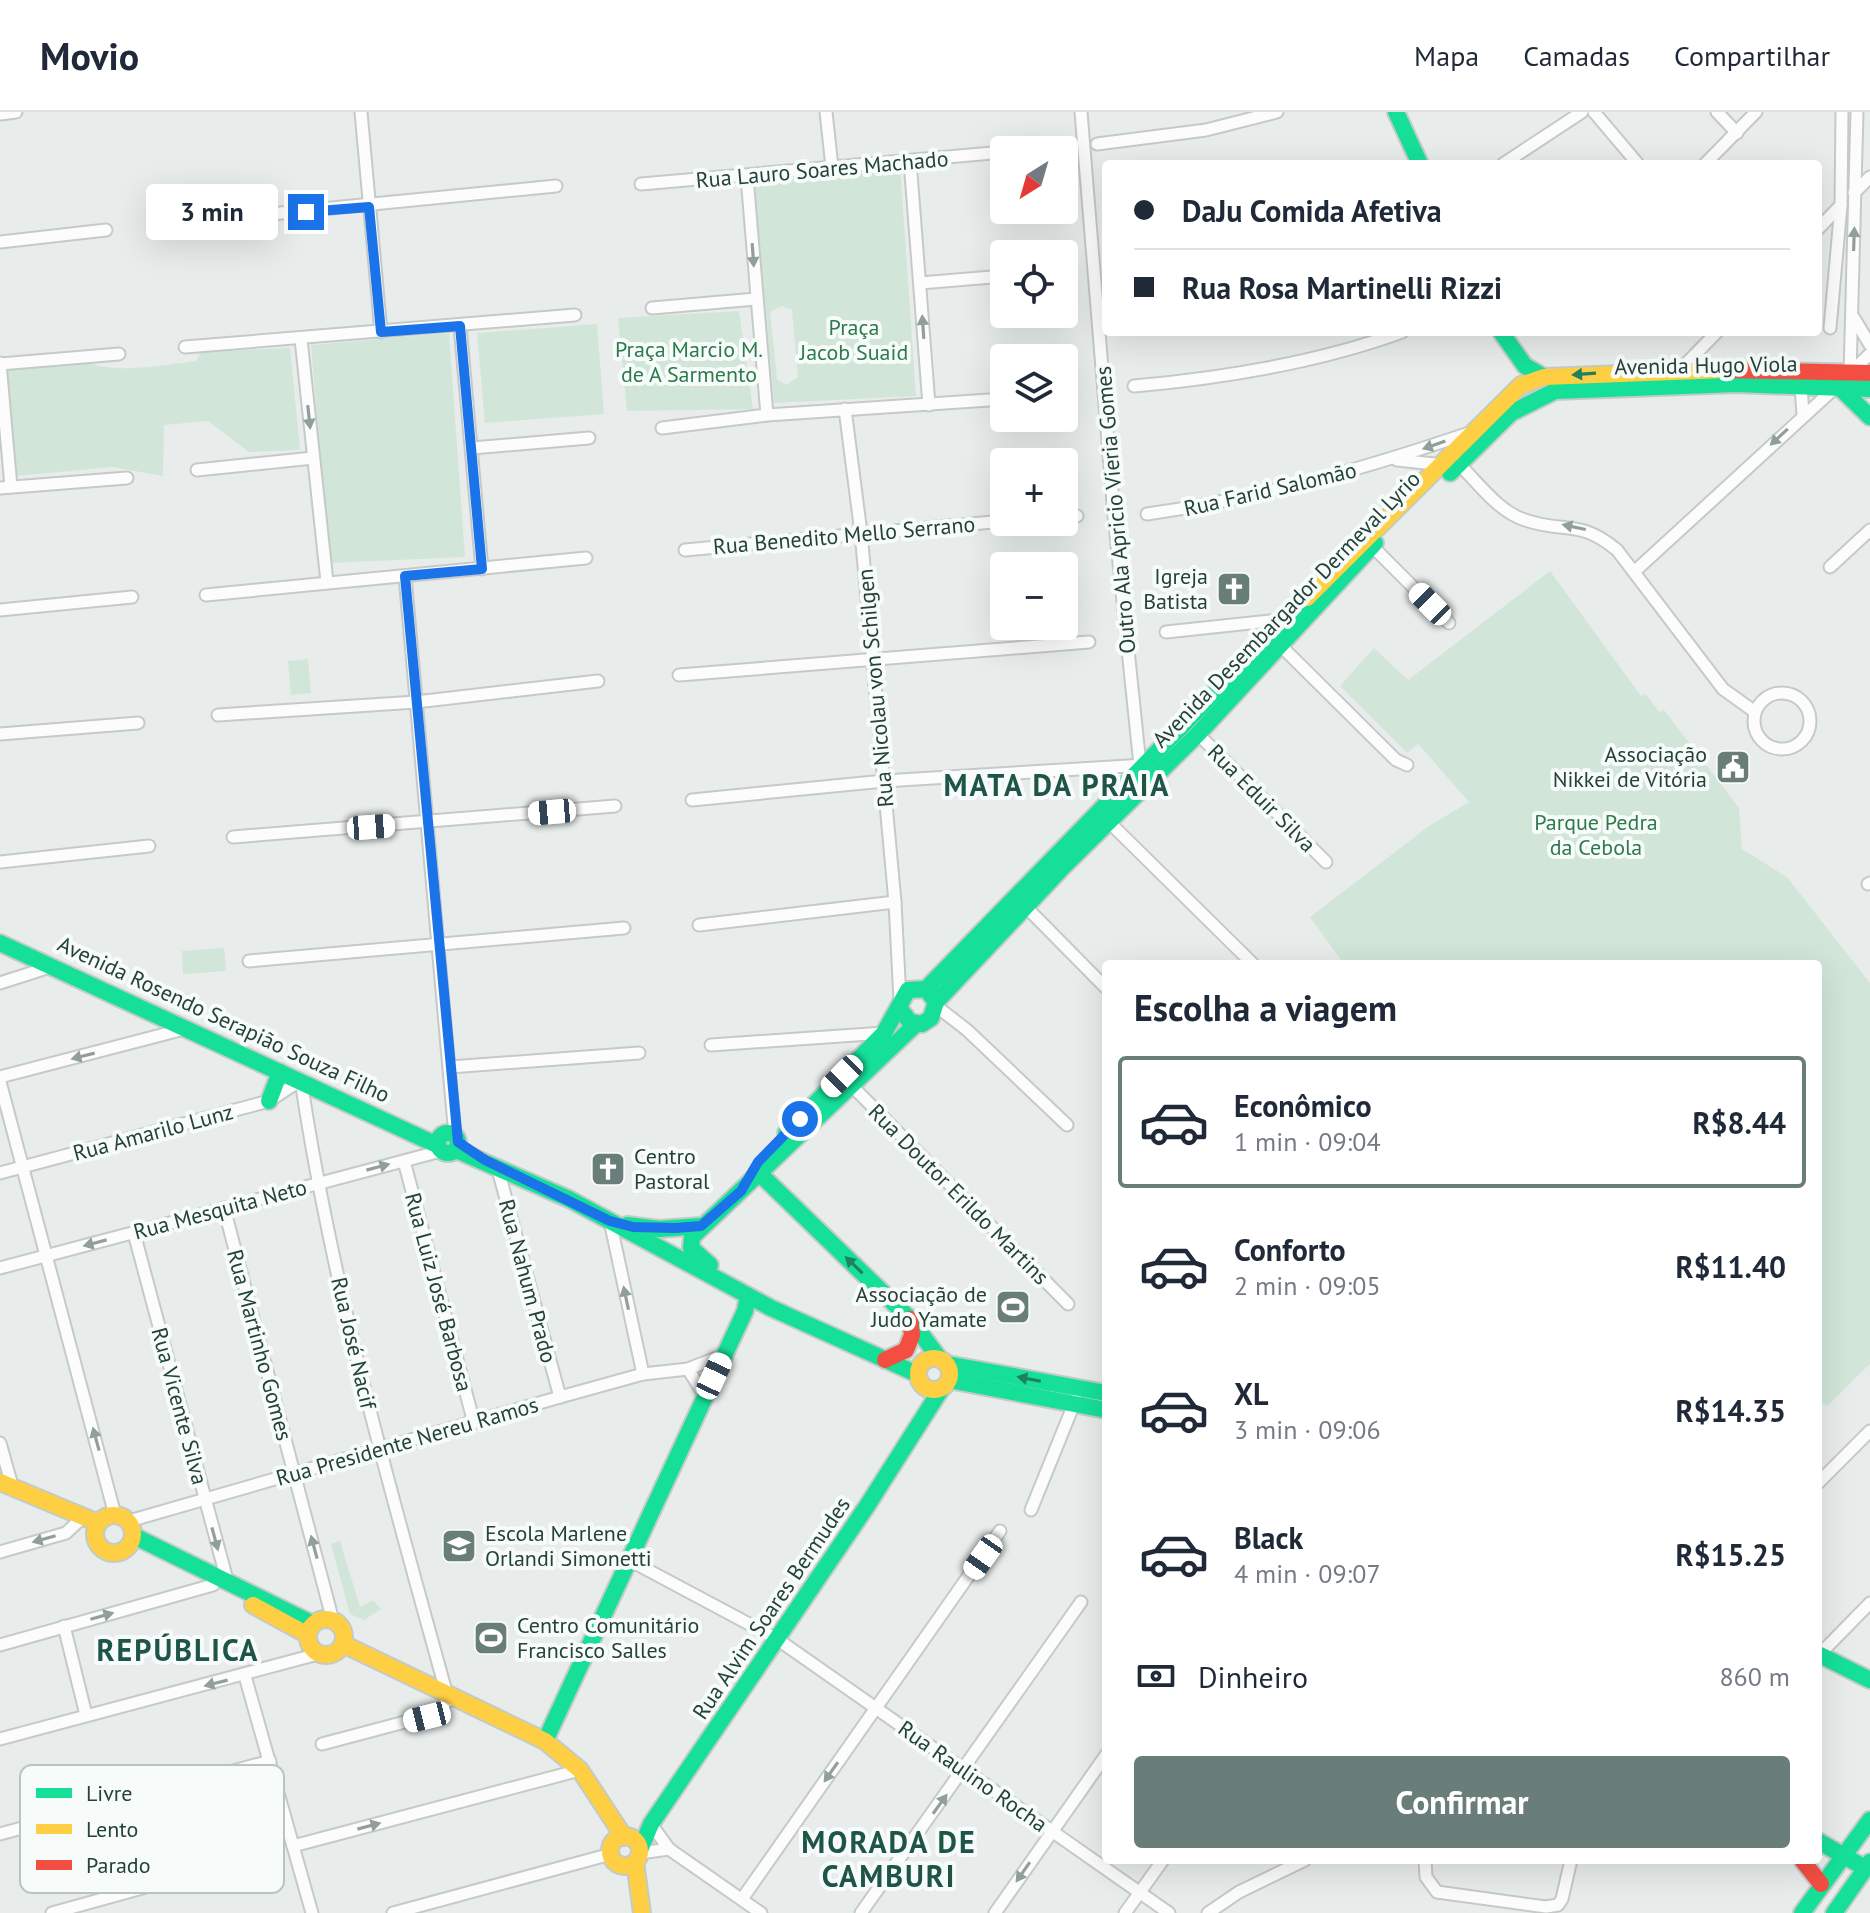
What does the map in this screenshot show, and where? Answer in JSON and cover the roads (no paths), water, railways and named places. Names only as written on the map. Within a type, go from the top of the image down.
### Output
[{"type":"street","points":[[0,114],[16,112]]},
{"type":"street","points":[[361,112],[381,332]]},
{"type":"street","points":[[826,112],[832,167]]},
{"type":"street","name":"Outro Ala Apricio Vieria Gomes","points":[[1081,112],[1114,515],[1144,765]]},
{"type":"street","points":[[1097,144],[1206,130],[1277,112]]},
{"type":"street","points":[[1396,112],[1418,160]]},
{"type":"street","points":[[1511,160],[1582,112]]},
{"type":"street","points":[[1594,112],[1635,160]]},
{"type":"street","points":[[1717,112],[1737,133]]},
{"type":"street","points":[[1709,160],[1756,112]]},
{"type":"street","points":[[1830,328],[1841,205],[1842,112]]},
{"type":"street","points":[[1857,112],[1852,314],[1842,377],[1870,417]]},
{"type":"street","points":[[1526,152],[1531,160]]},
{"type":"street","name":"Rua Lauro Soares Machado","points":[[641,184],[990,153]]},
{"type":"street","points":[[910,161],[929,405]]},
{"type":"street","points":[[747,177],[767,415]]},
{"type":"street","points":[[1822,225],[1870,177]]},
{"type":"street","points":[[179,223],[369,207],[556,186]]},
{"type":"street","points":[[0,242],[106,230]]},
{"type":"street","points":[[1837,263],[1853,265]]},
{"type":"street","points":[[920,283],[990,277]]},
{"type":"street","points":[[652,308],[756,299]]},
{"type":"street","points":[[1852,314],[1870,345]]},
{"type":"street","points":[[185,347],[575,315]]},
{"type":"street","points":[[460,326],[482,569]]},
{"type":"street","points":[[1134,386],[1239,373],[1370,344],[1391,336]]},
{"type":"street","points":[[1681,369],[1713,336]]},
{"type":"street","points":[[301,339],[327,582]]},
{"type":"street","points":[[1504,339],[1525,366],[1544,377]]},
{"type":"street","points":[[1504,339],[1521,385],[1542,394]]},
{"type":"street","points":[[119,354],[0,364],[6,487],[127,478]]},
{"type":"street","points":[[1634,572],[1870,354]]},
{"type":"street","name":"Avenida Hugo Viola","points":[[1521,385],[1544,377],[1681,369],[1842,377],[1869,386]]},
{"type":"street","name":"Avenida Hugo Viola","points":[[1542,394],[1578,389],[1720,385],[1801,387],[1842,377]]},
{"type":"street","name":"Avenida Desembargador Dermeval Lyrio","points":[[1451,465],[1475,431],[1521,385]]},
{"type":"street","points":[[1801,387],[1803,414]]},
{"type":"street","name":"Avenida Desembargador Dermeval Lyrio","points":[[1277,641],[1288,619],[1368,542],[1451,465],[1517,409],[1542,394]]},
{"type":"street","points":[[662,428],[767,415],[990,400]]},
{"type":"street","name":"Rua Nicolau von Schilgen","points":[[845,409],[861,533],[884,781],[900,1004]]},
{"type":"street","name":"Rua Farid Salomão","points":[[1147,514],[1223,503],[1306,485],[1475,431]]},
{"type":"street","points":[[472,448],[589,438]]},
{"type":"street","points":[[197,470],[313,458]]},
{"type":"street","name":"Rua Farid Salomão","points":[[1392,459],[1451,465]]},
{"type":"street","points":[[1451,465],[1507,511],[1523,520],[1577,526],[1598,534],[1634,572],[1723,689],[1755,712]]},
{"type":"street","name":"Rua Benedito Mello Serrano","points":[[685,550],[990,522]]},
{"type":"street","points":[[1830,567],[1870,530]]},
{"type":"street","points":[[1368,542],[1449,623]]},
{"type":"street","name":"Avenida Desembargador Dermeval Lyrio","points":[[1025,898],[1109,822],[1368,542]]},
{"type":"street","points":[[206,595],[586,558]]},
{"type":"street","points":[[405,576],[455,1115],[448,1142]]},
{"type":"street","points":[[0,610],[132,597]]},
{"type":"street","points":[[1166,632],[1288,619]]},
{"type":"street","points":[[1249,621],[1277,641],[1396,760],[1407,765]]},
{"type":"street","points":[[679,675],[1089,642]]},
{"type":"street","points":[[218,715],[416,702],[598,681]]},
{"type":"street","points":[[1793,695],[1809,711],[1809,732],[1792,748],[1769,747],[1755,730],[1755,712],[1768,696],[1793,695]]},
{"type":"street","points":[[0,734],[138,723]]},
{"type":"street","name":"Avenida Desembargador Dermeval Lyrio","points":[[701,1226],[760,1174],[851,1085],[1144,765],[1193,728]]},
{"type":"street","name":"Rua Eduir Silva","points":[[1193,728],[1326,862]]},
{"type":"street","points":[[692,800],[884,781],[1144,765]]},
{"type":"street","points":[[233,837],[615,806]]},
{"type":"street","points":[[1109,822],[1249,960]]},
{"type":"street","points":[[0,862],[149,846]]},
{"type":"street","points":[[1025,898],[1102,984]]},
{"type":"street","points":[[699,925],[895,902]]},
{"type":"street","points":[[249,961],[624,928]]},
{"type":"street","name":"Avenida Rosendo Serapião Souza Filho","points":[[0,934],[21,950]]},
{"type":"street","name":"Avenida Rosendo Serapião Souza Filho","points":[[0,943],[54,965],[280,1072],[408,1128],[448,1142],[610,1221],[751,1303],[885,1360],[937,1375],[1077,1397]]},
{"type":"street","points":[[0,983],[54,965]]},
{"type":"street","points":[[897,968],[928,1004]]},
{"type":"street","points":[[928,1004],[905,1019],[900,1004],[908,990],[967,1030],[1067,1125]]},
{"type":"street","name":"Avenida Desembargador Dermeval Lyrio","points":[[741,1191],[758,1162],[884,1033],[900,1004]]},
{"type":"street","points":[[158,1037],[165,1017]]},
{"type":"street","points":[[89,1524],[99,1546],[111,1553],[127,1529],[47,1255],[0,1080],[188,1028]]},
{"type":"street","points":[[711,1045],[884,1033]]},
{"type":"street","points":[[450,1067],[639,1053]]},
{"type":"street","points":[[269,1101],[280,1072]]},
{"type":"street","name":"Rua Amarilo Lunz","points":[[0,1173],[269,1101],[301,1080]]},
{"type":"street","name":"Rua José Nacif","points":[[301,1080],[316,1184],[380,1451],[449,1696]]},
{"type":"street","name":"Rua Doutor Erildo Martins","points":[[851,1085],[1068,1304]]},
{"type":"street","name":"Rua Mesquita Neto","points":[[0,1268],[404,1161],[448,1142]]},
{"type":"street","name":"Rua Luiz José Barbosa","points":[[404,1161],[474,1423]]},
{"type":"street","name":"Rua Nahum Prado","points":[[491,1163],[560,1397]]},
{"type":"street","points":[[760,1174],[910,1319],[937,1375]]},
{"type":"street","name":"Rua Martinho Gomes","points":[[224,1208],[333,1621]]},
{"type":"street","points":[[610,1221],[643,1374]]},
{"type":"street","name":"Avenida Rosendo Serapião Souza Filho","points":[[610,1221],[645,1228],[701,1226]]},
{"type":"street","points":[[545,1741],[751,1303],[691,1248],[692,1237],[701,1226]]},
{"type":"street","name":"Rua Vicente Silva","points":[[134,1233],[204,1498],[220,1582]]},
{"type":"street","points":[[885,1360],[906,1350],[912,1335],[910,1319]]},
{"type":"street","name":"Rua Presidente Nereu Ramos","points":[[127,1529],[204,1498],[380,1451],[643,1374],[688,1369],[724,1355]]},
{"type":"street","points":[[688,1369],[705,1396]]},
{"type":"street","name":"Rua Alvim Soares Bermudes","points":[[628,1850],[651,1824],[926,1416],[937,1375]]},
{"type":"street","points":[[1077,1397],[1102,1394]]},
{"type":"street","points":[[1077,1397],[1102,1408]]},
{"type":"street","points":[[1031,1510],[1077,1397]]},
{"type":"street","points":[[1822,1479],[1870,1431]]},
{"type":"street","points":[[0,1443],[7,1489],[89,1524],[127,1529],[310,1630],[333,1621],[342,1630],[343,1644],[333,1654],[318,1654],[245,1676],[0,1739]]},
{"type":"street","points":[[0,1552],[89,1524]]},
{"type":"street","points":[[742,1899],[1000,1531]]},
{"type":"street","name":"Rua Raulino Rocha","points":[[629,1560],[777,1639],[1169,1913]]},
{"type":"street","points":[[0,1645],[220,1582]]},
{"type":"street","points":[[861,1913],[1081,1602]]},
{"type":"street","points":[[1822,1650],[1870,1603]]},
{"type":"street","points":[[64,1626],[86,1715]]},
{"type":"street","points":[[310,1630],[310,1646],[318,1654]]},
{"type":"street","points":[[343,1644],[545,1741],[580,1770],[595,1788],[628,1850],[642,1913]]},
{"type":"street","points":[[1822,1656],[1870,1682]]},
{"type":"street","points":[[1822,1664],[1870,1682]]},
{"type":"street","points":[[245,1676],[271,1765]]},
{"type":"street","points":[[322,1744],[427,1717],[440,1710],[449,1696]]},
{"type":"street","points":[[255,1765],[270,1761]]},
{"type":"street","points":[[995,1913],[1102,1761]]},
{"type":"street","points":[[293,1846],[580,1770]]},
{"type":"street","points":[[284,1813],[312,1913]]},
{"type":"street","points":[[1802,1913],[1870,1820]]},
{"type":"street","points":[[651,1824],[669,1849],[761,1913]]},
{"type":"street","points":[[0,1834],[20,1829]]},
{"type":"street","points":[[1822,1843],[1867,1865],[1834,1913]]},
{"type":"street","points":[[393,1913],[429,1908],[628,1850],[669,1849]]},
{"type":"street","points":[[1125,1913],[1160,1864]]},
{"type":"street","points":[[1208,1913],[1239,1892],[1297,1864]]},
{"type":"street","points":[[1426,1864],[1428,1884],[1437,1892],[1546,1907],[1558,1905],[1562,1899],[1570,1864]]},
{"type":"street","points":[[1805,1864],[1821,1884]]},
{"type":"street","points":[[52,1913],[124,1893]]},
{"type":"place","name":"Igreja Batista","points":[[1234,589]]},
{"type":"place","name":"Associação Nikkei de Vitória","points":[[1733,767]]},
{"type":"place","name":"Centro Pastoral","points":[[608,1169]]},
{"type":"place","name":"Associação de Judo Yamate","points":[[1013,1307]]},
{"type":"place","name":"Escola Marlene Orlandi Simonetti","points":[[459,1546]]},
{"type":"place","name":"Centro Comunitário Francisco Salles","points":[[491,1638]]},
{"type":"district","name":"MATA DA PRAIA","points":[[1057,784]]},
{"type":"district","name":"REPÚBLICA","points":[[178,1649]]},
{"type":"district","name":"MORADA DE CAMBURI","points":[[889,1858]]},
{"type":"park label","name":"Praça Jacob Suaid","points":[[854,340]]},
{"type":"park label","name":"Praça Marcio M. de A Sarmento","points":[[689,362]]},
{"type":"park label","name":"Parque Pedra da Cebola","points":[[1596,834]]}]
